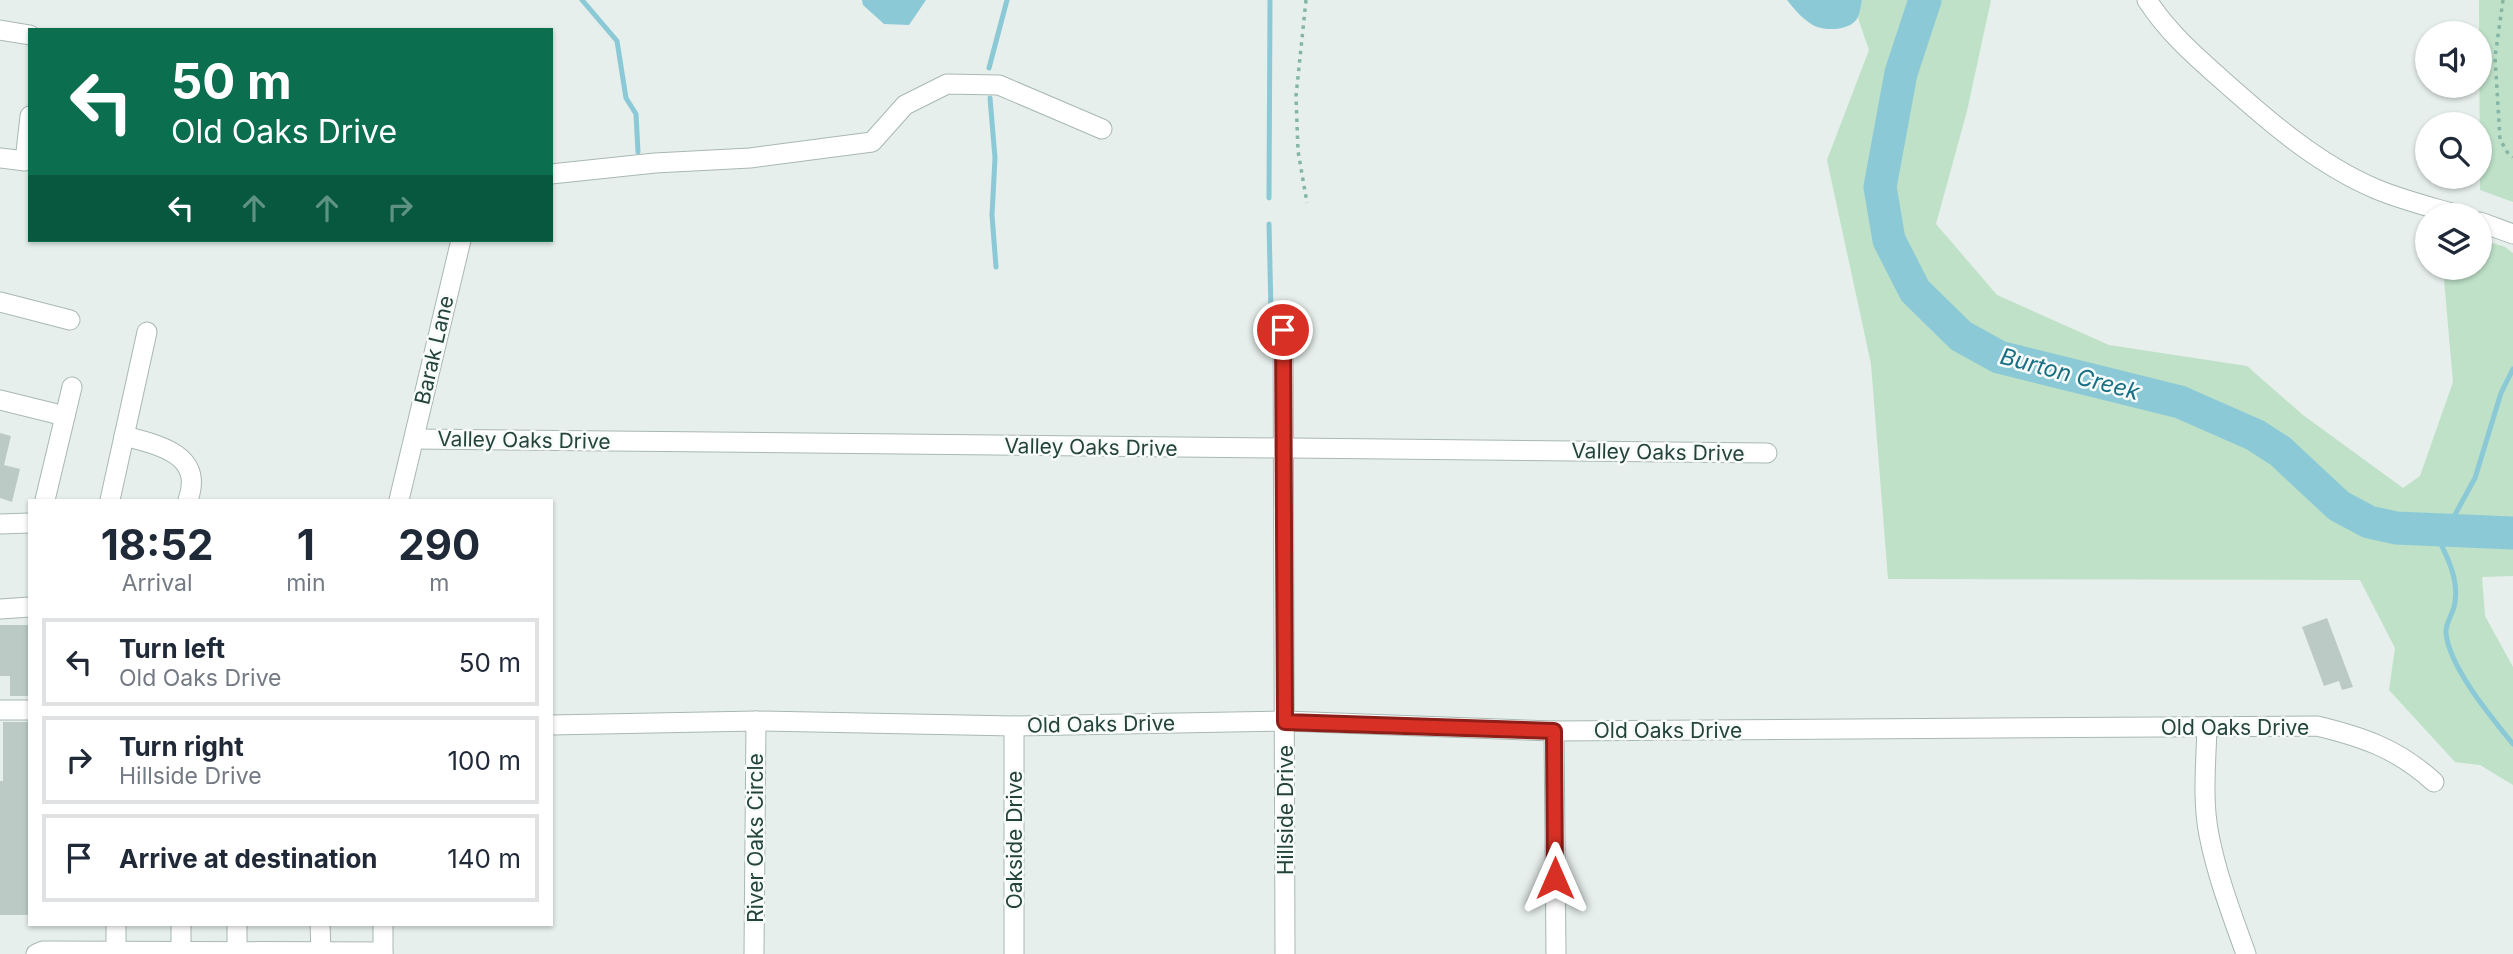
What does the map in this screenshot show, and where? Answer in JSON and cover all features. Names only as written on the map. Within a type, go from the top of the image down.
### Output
[{"type":"street","points":[[2147,0],[2167,28],[2193,53],[2248,103],[2298,143],[2339,170],[2377,190],[2419,203]]},
{"type":"street","points":[[0,30],[28,35]]},
{"type":"street","points":[[553,174],[655,163],[750,159],[872,142],[905,105],[947,84],[999,85],[1102,129]]},
{"type":"street","points":[[0,158],[25,161],[28,134]]},
{"type":"street","points":[[2492,226],[2513,234]]},
{"type":"street","name":"Barak Lane","points":[[399,499],[460,242]]},
{"type":"street","points":[[0,302],[69,320]]},
{"type":"street","name":"Hillside Drive","points":[[1283,330],[1285,954]]},
{"type":"street","points":[[110,499],[147,332]]},
{"type":"street","points":[[45,499],[72,387]]},
{"type":"street","points":[[0,400],[65,416]]},
{"type":"street","points":[[124,436],[176,454],[192,470],[193,486],[188,499]]},
{"type":"street","name":"Valley Oaks Drive","points":[[414,439],[1768,453]]},
{"type":"street","points":[[0,523],[28,523]]},
{"type":"street","points":[[0,609],[28,607]]},
{"type":"street","points":[[0,710],[28,710]]},
{"type":"street","name":"Old Oaks Drive","points":[[553,725],[756,721],[1014,726],[1285,722],[1554,731],[2317,726],[2357,736],[2413,762],[2434,782]]},
{"type":"street","name":"River Oaks Circle","points":[[754,954],[756,721]]},
{"type":"street","name":"Oakside Drive","points":[[1014,726],[1014,954]]},
{"type":"street","points":[[2207,727],[2205,790],[2208,833],[2222,888],[2246,954]]},
{"type":"street","points":[[1554,731],[1556,954]]},
{"type":"street","points":[[116,926],[116,952]]},
{"type":"street","points":[[181,926],[181,951]]},
{"type":"street","points":[[237,926],[237,952]]},
{"type":"street","points":[[320,926],[321,952]]},
{"type":"street","points":[[36,954],[43,951],[383,953],[383,926]]},
{"type":"path","points":[[1306,0],[1296,96],[1298,151],[1307,203]]},
{"type":"path","points":[[2503,0],[2495,57],[2500,139],[2513,157]]},
{"type":"green space","points":[[1862,0],[1991,0],[1967,111],[1936,224],[1997,295],[2109,345],[2247,366],[2303,415],[2403,488],[2420,476],[2453,382],[2444,280],[2492,280],[2492,243],[2513,253],[2513,576],[2482,577],[2485,616],[2513,667],[2513,785],[2480,765],[2455,762],[2389,690],[2395,648],[2360,580],[1888,579],[1871,364],[1827,160],[1869,50],[1858,18]]},
{"type":"green space","points":[[2479,0],[2513,0],[2513,202],[2480,190],[2492,189],[2492,112],[2480,112],[2480,98],[2492,98],[2492,21],[2479,21]]},
{"type":"water","points":[[862,0],[926,0],[909,25],[884,24],[863,5]]},
{"type":"water","points":[[1787,0],[1862,0],[1855,21],[1846,27],[1834,29],[1813,25]]},
{"type":"building","points":[[0,433],[11,436],[4,465],[20,469],[12,502],[0,498]]},
{"type":"building","points":[[2327,618],[2353,687],[2342,690],[2339,681],[2324,686],[2302,627]]},
{"type":"building","points":[[0,625],[28,625],[28,696],[10,696],[10,676],[0,676]]},
{"type":"building","points":[[3,722],[28,722],[28,915],[0,915],[0,781],[3,781]]},
{"type":"waterway","points":[[582,0],[617,41],[626,98],[636,114],[638,152]]},
{"type":"waterway","points":[[989,68],[1007,0]]},
{"type":"waterway","points":[[1269,198],[1270,0]]},
{"type":"waterway","name":"Burton Creek","points":[[1925,0],[1901,73],[1880,187],[1889,240],[1915,291],[1961,336],[1999,357],[2180,402],[2255,435],[2280,451],[2339,506],[2369,522],[2396,528],[2513,533]]},
{"type":"waterway","points":[[990,98],[995,158],[992,215],[996,267]]},
{"type":"waterway","points":[[1269,224],[1271,312]]},
{"type":"waterway","points":[[2446,531],[2475,478],[2501,393],[2513,369]]},
{"type":"waterway","points":[[2434,530],[2455,583],[2454,606],[2446,629],[2449,646],[2473,692],[2513,744]]},
{"type":"route","points":[[1283,330],[1285,722],[1554,731],[1555,878]]}]
